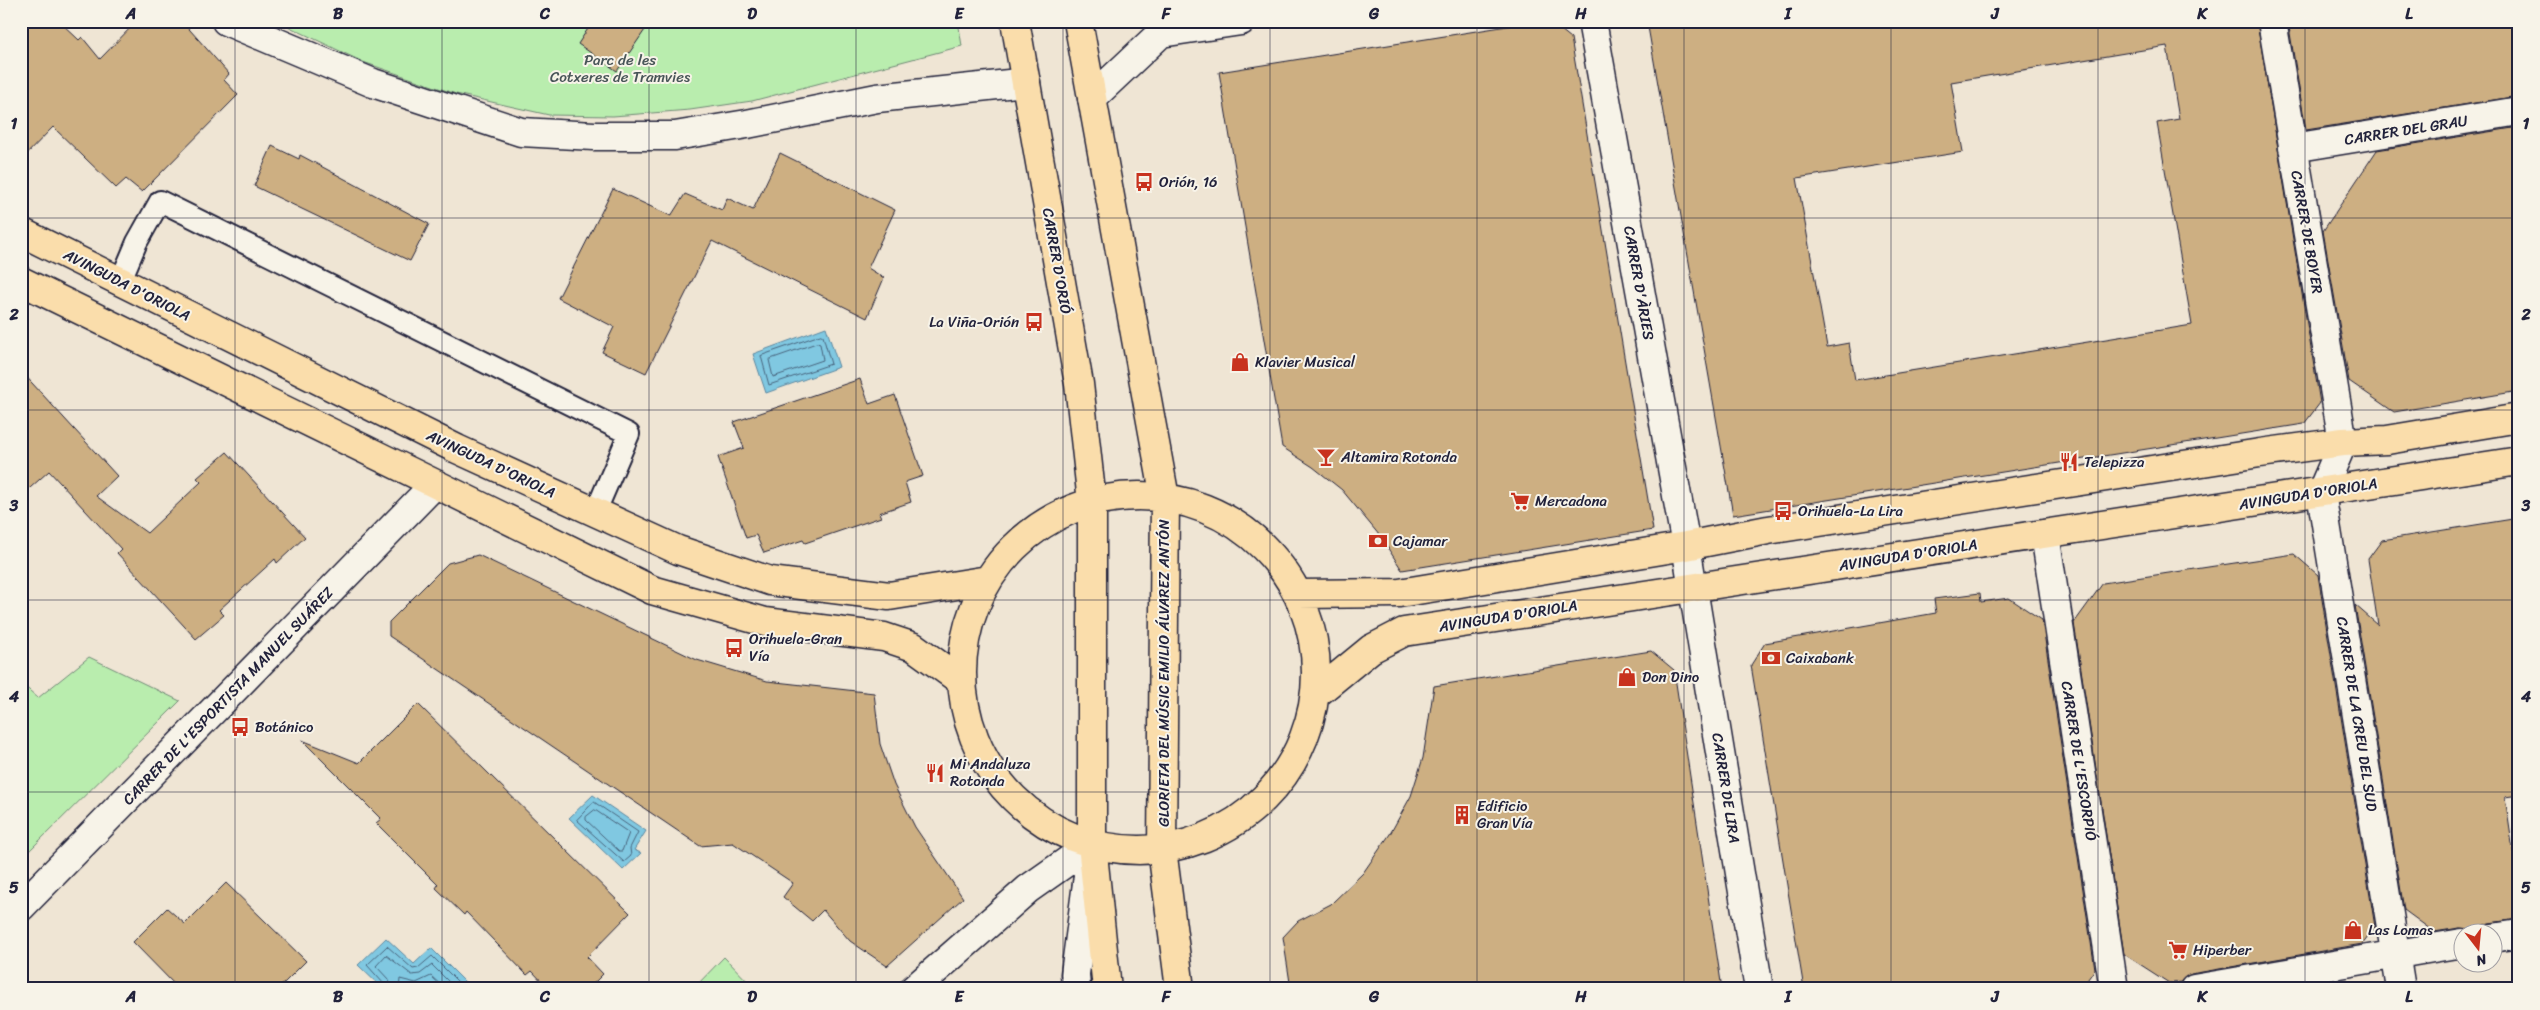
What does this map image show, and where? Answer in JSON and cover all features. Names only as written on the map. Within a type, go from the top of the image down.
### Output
[{"type":"main road","name":"CARRER D'ORIÓ","points":[[1015,21],[1079,384],[1092,502]]},
{"type":"main road","points":[[1078,21],[1165,498]]},
{"type":"main road","name":"AVINGUDA D'ORIOLA","points":[[21,232],[457,449],[678,550],[770,580],[889,596],[988,580]]},
{"type":"main road","points":[[21,281],[434,485],[652,590],[765,622],[884,637],[914,647],[961,681]]},
{"type":"main road","points":[[1298,594],[1399,593],[1686,546],[1778,528],[2260,452],[2343,442],[2387,440],[2519,418]]},
{"type":"main road","name":"AVINGUDA D'ORIOLA","points":[[1316,694],[1371,649],[1404,632],[2321,493],[2519,461]]},
{"type":"main road","name":"GLORIETA DEL MÚSIC EMILIO ÁLVAREZ ANTÓN","points":[[1129,496],[1165,498],[1219,515],[1266,548],[1298,594],[1314,642],[1316,694],[1307,731],[1290,766],[1266,797],[1236,822],[1200,839],[1162,849],[1127,850],[1092,844],[1057,831],[1026,810],[1000,784],[980,752],[967,718],[961,681],[963,646],[973,611],[988,580],[1008,553],[1033,531],[1061,514],[1092,502],[1129,496]]},
{"type":"main road","name":"GLORIETA DEL MÚSIC EMILIO ÁLVAREZ ANTÓN","points":[[1162,849],[1165,498]]},
{"type":"main road","points":[[1092,502],[1092,844],[1107,989]]},
{"type":"main road","points":[[1162,849],[1180,989]]},
{"type":"street","points":[[226,21],[373,83],[521,132],[594,136],[675,136],[747,124],[877,98],[1026,82]]},
{"type":"street","points":[[1092,98],[1160,27],[1241,21]]},
{"type":"street","name":"CARRER D'ÀRIES","points":[[1592,21],[1693,588]]},
{"type":"street","name":"CARRER DE BOYER","points":[[2272,21],[2343,442]]},
{"type":"street","name":"CARRER DEL GRAU","points":[[2293,148],[2519,111]]},
{"type":"street","points":[[2321,493],[2343,442]]},
{"type":"street","name":"CARRER DE L'ESPORTISTA MANUEL SUÁREZ","points":[[21,907],[434,485]]},
{"type":"street","name":"CARRER DE LA CREU DEL SUD","points":[[2321,493],[2401,989]]},
{"type":"street","name":"CARRER DE L'ESCORPIÓ","points":[[2045,534],[2114,989]]},
{"type":"street","name":"CARRER DE LIRA","points":[[1693,588],[1759,989]]},
{"type":"street","points":[[914,989],[1028,890],[1092,844]]},
{"type":"street","points":[[1076,989],[1075,974],[1092,844]]},
{"type":"street","points":[[2502,937],[2519,934]]},
{"type":"street","points":[[2194,989],[2452,945]]},
{"type":"lane","points":[[120,282],[137,242],[160,201],[629,434],[595,513]]},
{"type":"green space","name":"Parc de les Cotxeres de Tramvies","points":[[277,21],[958,21],[962,46],[752,101],[690,110],[613,116],[549,115],[456,94],[363,62]]},
{"type":"green space","points":[[89,657],[180,701],[21,859],[21,683],[38,698]]},
{"type":"green space","points":[[724,957],[755,989],[693,989]]},
{"type":"water","points":[[826,327],[839,367],[766,393],[753,354]]},
{"type":"water","points":[[593,795],[646,831],[634,850],[641,853],[623,870],[569,818]]},
{"type":"water","points":[[386,938],[414,964],[431,948],[472,989],[383,989],[358,965]]},
{"type":"building","points":[[21,21],[59,21],[79,40],[82,37],[100,59],[137,21],[182,21],[229,74],[224,80],[238,95],[142,192],[126,179],[116,188],[53,127],[21,160]]},
{"type":"building","points":[[593,21],[651,21],[617,71],[578,44]]},
{"type":"building","points":[[1539,21],[1550,21],[1571,38],[1653,530],[1402,570],[1380,536],[1342,490],[1313,467],[1282,447],[1219,72]]},
{"type":"building","points":[[1647,21],[2257,21],[2320,403],[2304,424],[1733,515]],"holes":[[[2167,46],[2179,119],[2157,123],[2192,325],[1855,380],[1849,343],[1827,347],[1797,178],[1963,152],[1951,82]]]},
{"type":"building","points":[[2288,21],[2519,21],[2519,96],[2306,130]]},
{"type":"building","points":[[2519,127],[2519,391],[2394,412],[2349,381],[2323,231],[2377,150]]},
{"type":"building","points":[[272,146],[299,159],[300,155],[429,224],[410,261],[254,186]]},
{"type":"building","points":[[780,153],[895,210],[868,268],[884,278],[867,318],[712,241],[646,373],[602,352],[614,327],[558,298],[613,189],[671,216],[685,194],[722,210],[727,198],[753,210]]},
{"type":"building","points":[[21,371],[117,476],[96,496],[147,533],[201,482],[197,478],[227,452],[305,537],[277,563],[275,559],[219,610],[224,615],[196,639],[117,553],[121,549],[49,471],[21,496]]},
{"type":"building","points":[[860,379],[869,404],[895,395],[923,476],[905,482],[911,502],[879,513],[881,517],[805,543],[803,540],[764,553],[756,535],[746,538],[718,457],[744,448],[734,422]]},
{"type":"building","points":[[2519,518],[2519,795],[2505,797],[2515,864],[2519,863],[2519,919],[2496,922],[2452,922],[2452,929],[2434,932],[2404,910],[2355,605],[2378,625],[2368,559],[2382,540]]},
{"type":"building","points":[[2294,554],[2318,575],[2375,927],[2362,944],[2191,974],[2181,982],[2169,983],[2124,954],[2074,623],[2103,583]]},
{"type":"building","points":[[478,555],[697,660],[767,681],[874,693],[880,744],[894,785],[915,827],[963,898],[887,966],[850,941],[823,910],[812,921],[783,897],[793,883],[733,843],[700,846],[389,636],[389,622],[448,563]]},
{"type":"building","points":[[1980,593],[1981,602],[2009,598],[2042,620],[2095,969],[2081,989],[1804,989],[1751,665],[1765,643],[1936,613],[1934,599]]},
{"type":"building","points":[[1651,651],[1674,670],[1722,989],[1291,989],[1283,937],[1298,921],[1331,904],[1363,873],[1390,834],[1411,796],[1423,758],[1434,686]]},
{"type":"building","points":[[418,704],[630,913],[587,957],[603,974],[588,989],[549,989],[532,971],[527,975],[466,912],[464,915],[436,888],[438,885],[376,823],[381,819],[302,740],[359,763]]},
{"type":"building","points":[[226,883],[306,961],[278,989],[179,989],[133,942],[167,908],[185,924]]},
{"type":"place","name":"Orión, 16","points":[[1144,182]]},
{"type":"place","name":"La Viña-Orión","points":[[1034,322]]},
{"type":"place","name":"Klavier Musical","points":[[1240,362]]},
{"type":"place","name":"Altamira Rotonda","points":[[1326,457]]},
{"type":"place","name":"Telepizza","points":[[2069,462]]},
{"type":"place","name":"Mercadona","points":[[1520,501]]},
{"type":"place","name":"Orihuela-La Lira","points":[[1783,511]]},
{"type":"place","name":"Cajamar","points":[[1378,541]]},
{"type":"place","name":"Orihuela-Gran Vía","points":[[734,648]]},
{"type":"place","name":"Caixabank","points":[[1771,658]]},
{"type":"place","name":"Don Dino","points":[[1627,677]]},
{"type":"place","name":"Botánico","points":[[240,727]]},
{"type":"place","name":"Mi Andaluza Rotonda","points":[[935,773]]},
{"type":"place","name":"Edificio Gran Vía","points":[[1462,815]]},
{"type":"place","name":"Las Lomas","points":[[2353,930]]},
{"type":"place","name":"Hiperber","points":[[2178,950]]}]
